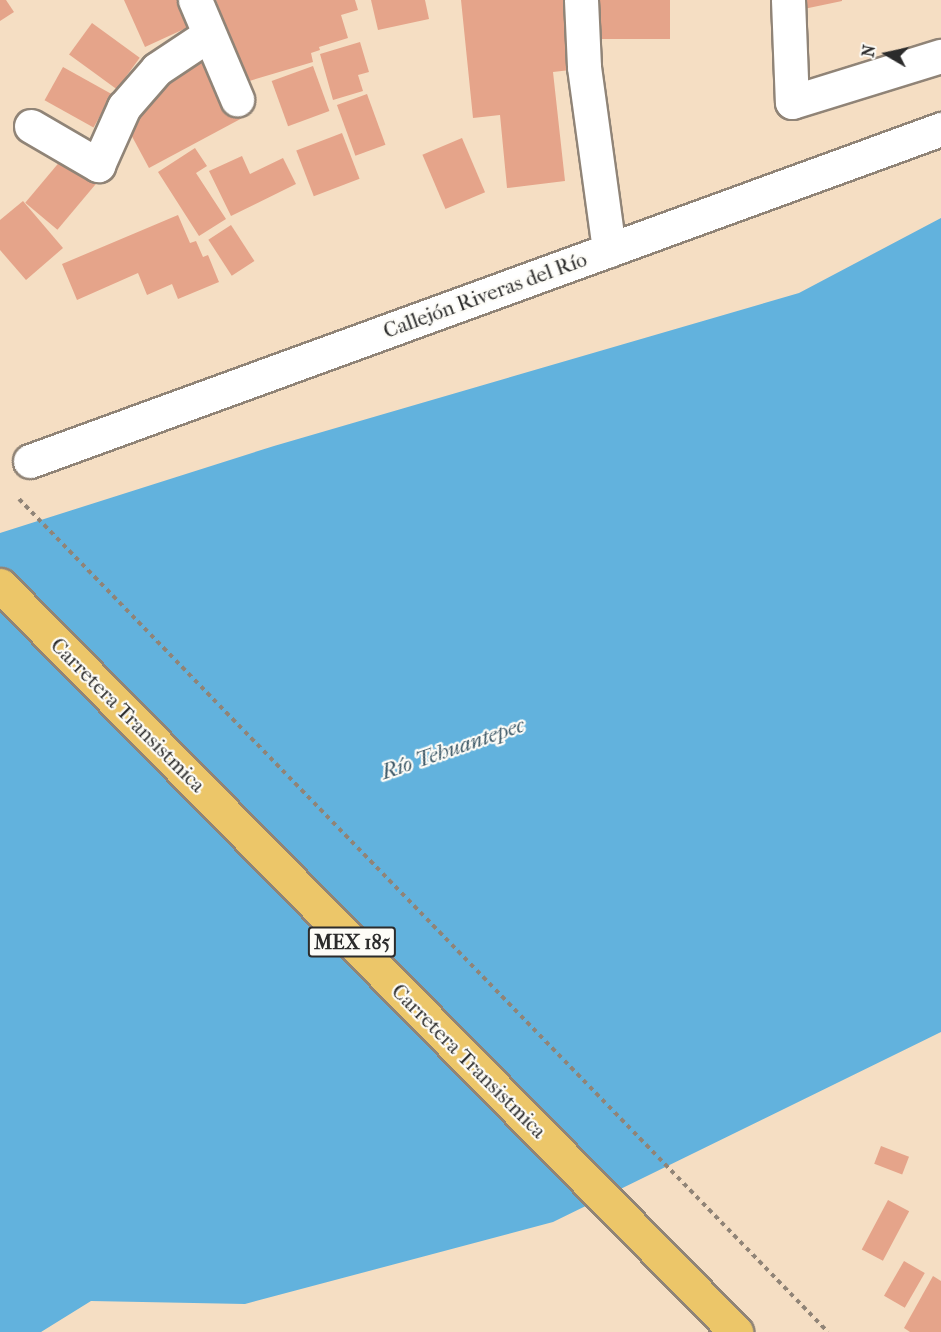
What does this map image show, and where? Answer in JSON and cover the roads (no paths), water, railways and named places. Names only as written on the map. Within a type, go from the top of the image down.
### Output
[{"type":"main road","name":"Carretera Transistmica","points":[[0,585],[736,1332]]},
{"type":"street","points":[[195,0],[237,99]]},
{"type":"street","points":[[581,0],[584,67],[609,250]]},
{"type":"street","points":[[788,0],[792,102],[941,56]]},
{"type":"street","points":[[32,126],[98,165],[124,107],[157,69],[208,35]]},
{"type":"street","name":"Callejón Riveras del Río","points":[[30,461],[941,129]]},
{"type":"water","name":"Río Tehuantepec","points":[[941,218],[941,1032],[553,1222],[245,1304],[91,1301],[41,1332],[0,1332],[0,533],[274,446],[799,293]]}]
